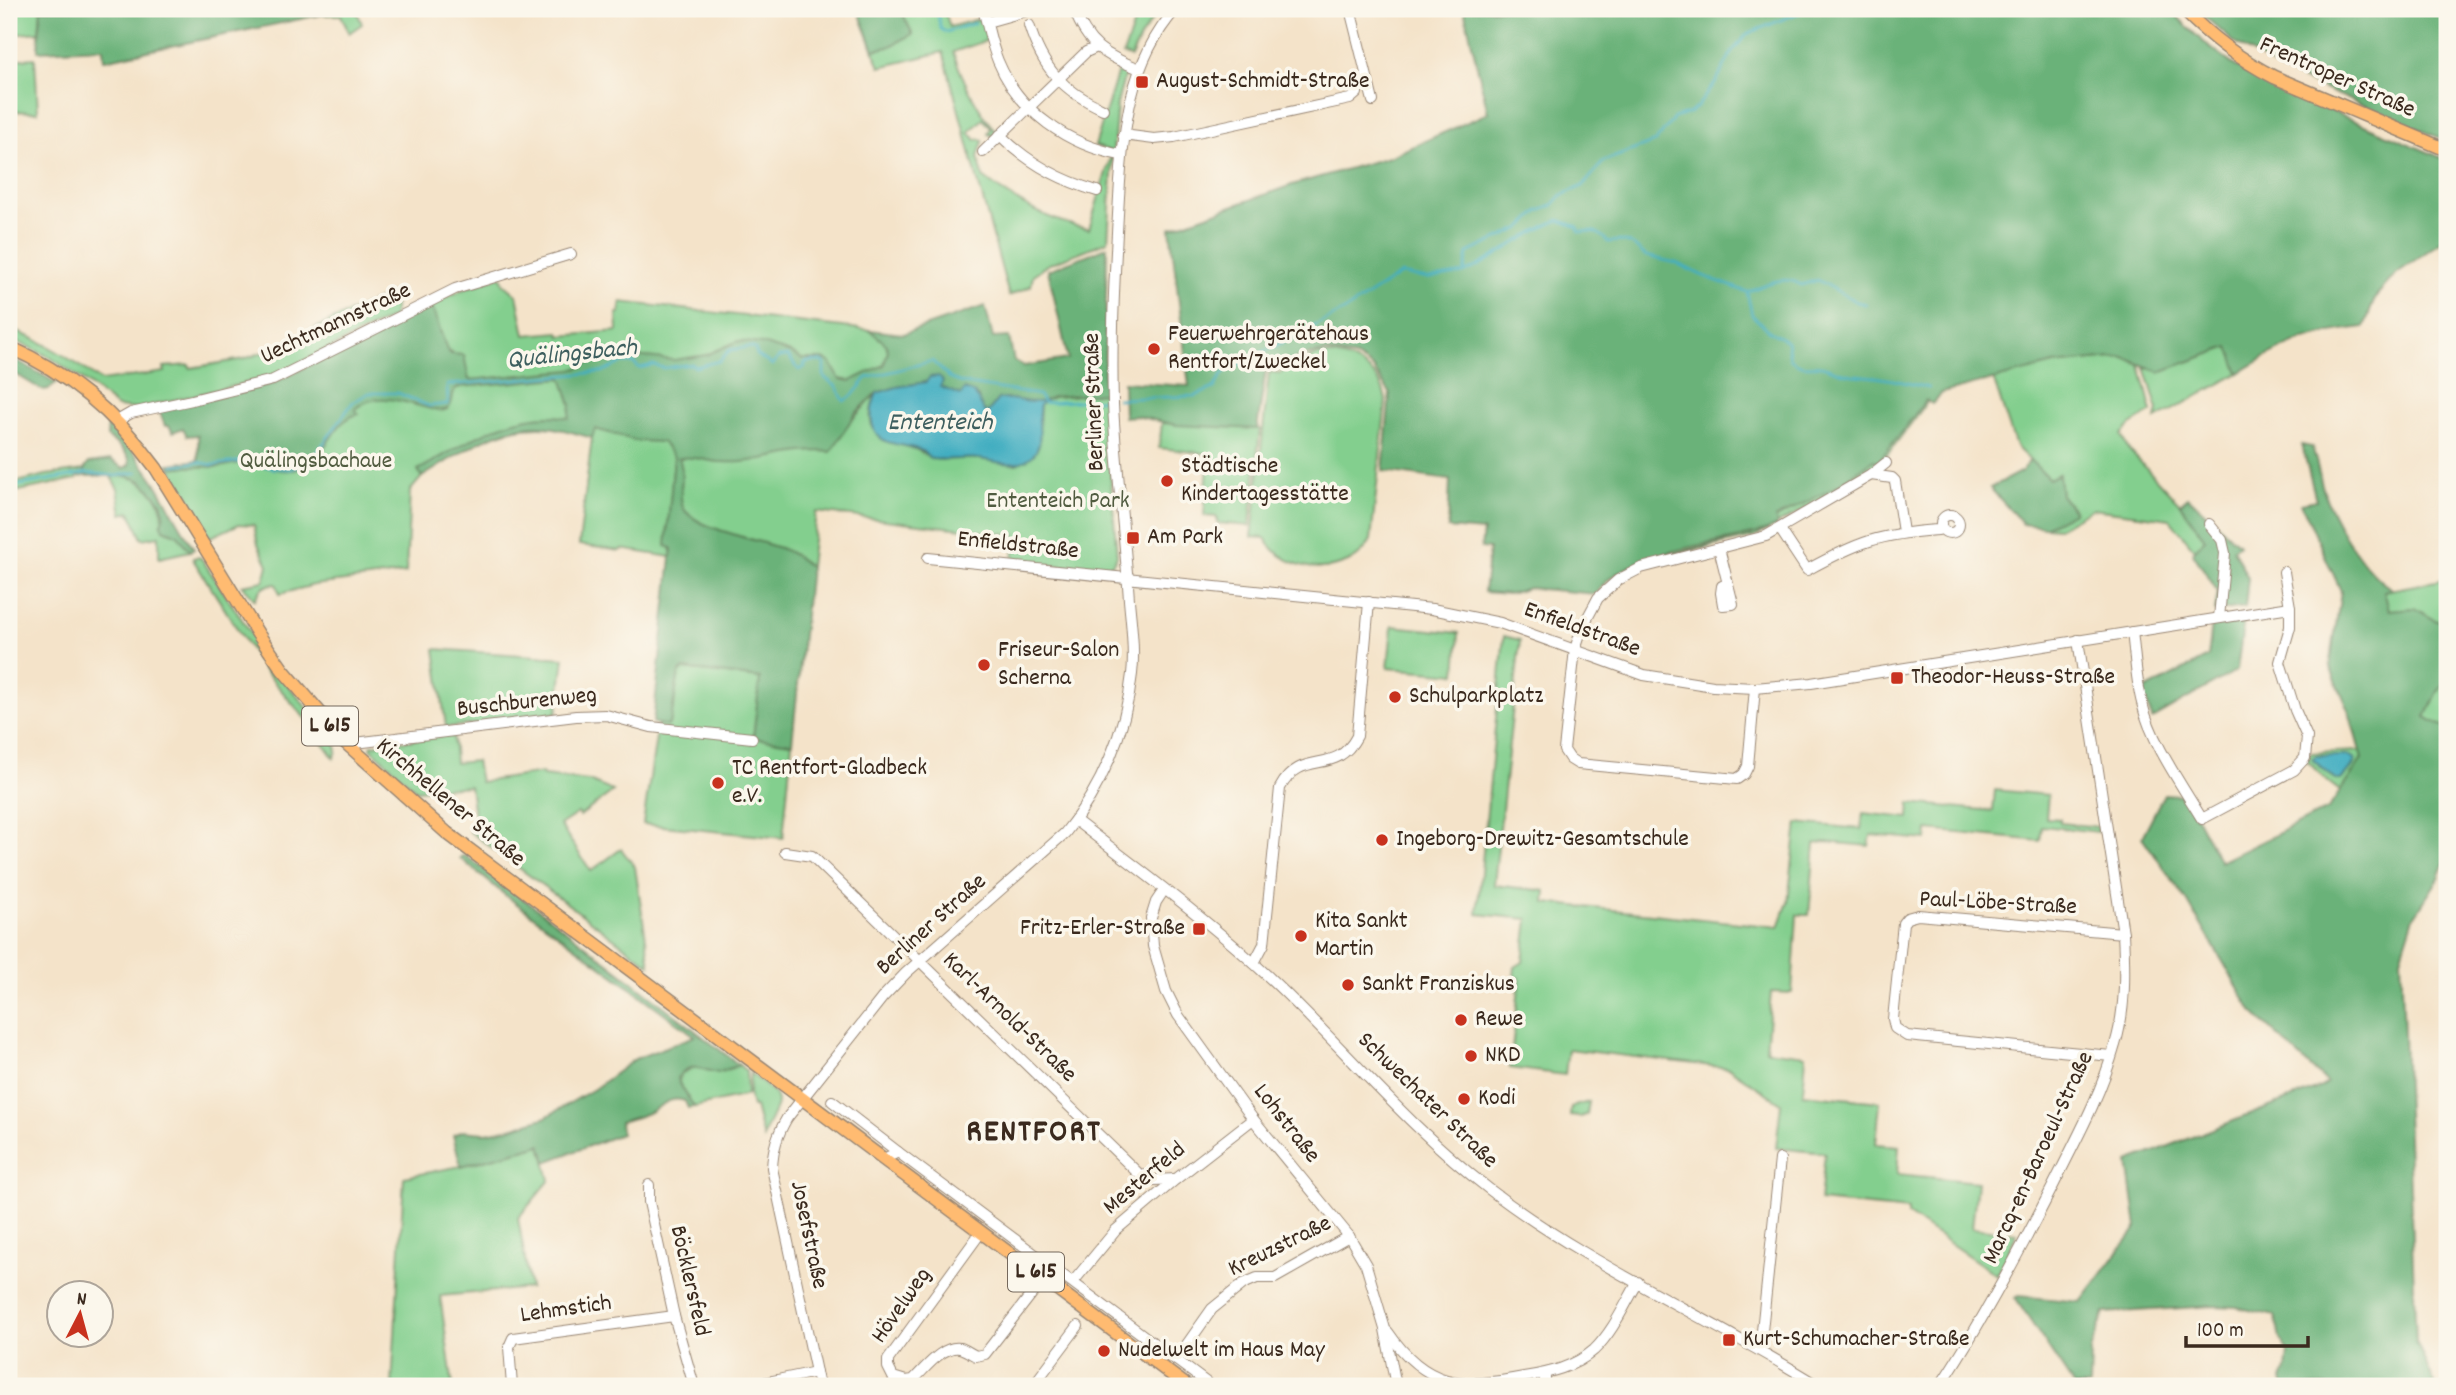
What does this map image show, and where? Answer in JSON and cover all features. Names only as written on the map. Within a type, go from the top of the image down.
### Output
[{"type":"main road","name":"Frentroper Straße","points":[[2183,9],[2221,45],[2250,64],[2294,86],[2447,150]]},
{"type":"main road","name":"Kirchhellener Straße","points":[[9,347],[31,356],[76,384],[117,421],[156,468],[283,670],[347,744],[447,834],[1187,1386]]},
{"type":"street","points":[[983,9],[997,60],[1012,87],[1030,108],[1053,128],[1072,139],[1121,155]]},
{"type":"street","points":[[987,22],[1033,9]]},
{"type":"street","points":[[1074,9],[1081,26],[1097,47],[1113,59],[1139,69]]},
{"type":"street","name":"Berliner Straße","points":[[803,1098],[883,997],[919,960],[1038,858],[1075,820],[1110,760],[1126,705],[1132,666],[1128,578],[1113,395],[1114,272],[1121,155],[1123,135],[1139,69],[1161,26],[1175,9]]},
{"type":"street","points":[[1350,9],[1373,101]]},
{"type":"street","points":[[1028,25],[1040,56],[1058,79],[1078,97],[1103,109]]},
{"type":"street","points":[[983,152],[1086,52],[1097,47]]},
{"type":"street","points":[[1123,135],[1154,139],[1184,135],[1350,99],[1357,93]]},
{"type":"street","points":[[1000,135],[1014,149],[1053,175],[1097,191]]},
{"type":"street","name":"Uechtmannstraße","points":[[117,421],[131,413],[273,380],[455,289],[571,254]]},
{"type":"street","points":[[1755,688],[1748,766],[1744,774],[1737,779],[1578,764],[1568,757],[1564,747],[1575,649],[1582,628],[1598,598],[1618,580],[1641,568],[1766,536],[1871,475],[1885,463]]},
{"type":"street","points":[[1871,475],[1892,478],[1895,481],[1903,532]]},
{"type":"street","points":[[2209,524],[2222,540],[2225,553],[2219,618]]},
{"type":"street","points":[[1780,529],[1807,570],[1849,547],[1903,532],[1941,528]]},
{"type":"street","points":[[1719,548],[1728,584]]},
{"type":"street","name":"Enfieldstraße","points":[[928,558],[1432,609],[1490,620],[1644,675],[1713,686],[1755,688],[1811,683],[2290,607]]},
{"type":"street","points":[[2132,632],[2142,703],[2148,721],[2202,819],[2294,771],[2305,758],[2307,737],[2295,710],[2280,662],[2290,627],[2290,607],[2284,572]]},
{"type":"street","points":[[1254,963],[1264,944],[1280,788],[1287,775],[1297,767],[1337,758],[1350,750],[1357,736],[1369,602]]},
{"type":"street","name":"Marcq-en-Baroeul-Straße","points":[[1940,1386],[1993,1303],[2093,1106],[2119,1030],[2125,961],[2123,933],[2078,640]]},
{"type":"street","name":"Buschburenweg","points":[[347,744],[576,716],[606,715],[651,727],[752,738]]},
{"type":"street","name":"Schwechater Straße","points":[[1075,820],[1254,963],[1417,1126],[1469,1173],[1554,1234],[1819,1386]]},
{"type":"street","name":"Karl-Arnold-Straße","points":[[785,852],[812,856],[1138,1173],[1154,1180],[1176,1179]]},
{"type":"street","name":"Lohstraße","points":[[1164,890],[1156,902],[1151,918],[1153,946],[1166,990],[1178,1015],[1253,1119],[1349,1236],[1366,1265],[1385,1329],[1396,1386]]},
{"type":"street","name":"Paul-Löbe-Straße","points":[[2111,1056],[1907,1036],[1895,1028],[1895,1004],[1903,923],[1908,918],[1918,915],[2123,933]]},
{"type":"street","name":"Josefstraße","points":[[803,1098],[778,1133],[772,1168],[819,1386]]},
{"type":"street","points":[[832,1101],[1211,1386]]},
{"type":"street","name":"Mesterfeld","points":[[1073,1282],[1116,1230],[1253,1119]]},
{"type":"street","points":[[884,1159],[898,1152]]},
{"type":"street","points":[[1760,1350],[1780,1159]]},
{"type":"street","name":"Böcklersfeld","points":[[649,1185],[649,1202],[674,1316],[694,1386]]},
{"type":"street","name":"Hövelweg","points":[[981,1232],[888,1360],[888,1367],[894,1377],[913,1380],[945,1351],[961,1348],[976,1356],[985,1354],[1044,1278]]},
{"type":"street","name":"Kreuzstraße","points":[[1176,1360],[1212,1309],[1242,1284],[1257,1278],[1275,1278],[1349,1236]]},
{"type":"street","points":[[1385,1329],[1402,1353],[1424,1371],[1441,1378],[1479,1385],[1545,1374],[1573,1364],[1593,1350],[1611,1329],[1637,1282]]},
{"type":"street","name":"Lehmstich","points":[[512,1386],[509,1348],[513,1338],[674,1316]]},
{"type":"street","points":[[1033,1386],[1078,1326]]},
{"type":"street","points":[[749,1386],[816,1372]]},
{"type":"street","points":[[1545,1374],[1545,1386]]},
{"type":"green space","points":[[9,9],[41,9],[39,32],[9,35]]},
{"type":"green space","points":[[41,9],[318,9],[320,15],[104,60],[103,48],[38,51]]},
{"type":"green space","points":[[318,9],[356,9],[362,24],[349,33],[341,15],[320,15]]},
{"type":"green space","points":[[858,9],[944,9],[950,27],[982,18],[988,40],[953,52],[971,94],[997,133],[994,136],[988,134],[991,128],[983,119],[969,132],[976,140],[983,141],[978,157],[983,177],[1007,195],[1033,209],[1060,221],[1089,229],[1113,156],[1108,241],[1047,265],[1033,275],[1031,286],[1009,296],[943,52],[880,67]]},
{"type":"green space","points":[[858,9],[900,9],[913,34],[889,47],[874,50]]},
{"type":"green space","points":[[1139,9],[1159,9],[1131,57],[1123,55]]},
{"type":"green space","points":[[1464,9],[2171,9],[2212,49],[2260,81],[2447,160],[2447,237],[2396,274],[2376,296],[2364,327],[2298,341],[2239,373],[2229,347],[2160,372],[2123,357],[2054,364],[1942,393],[1932,404],[1926,400],[1878,462],[1874,460],[1832,489],[1776,518],[1777,526],[1649,558],[1609,579],[1596,594],[1529,588],[1509,594],[1484,592],[1489,549],[1481,548],[1483,531],[1448,528],[1450,480],[1383,471],[1390,393],[1373,368],[1356,357],[1326,352],[1300,356],[1279,369],[1266,369],[1257,429],[1176,425],[1136,416],[1124,417],[1123,382],[1189,386],[1170,228],[1292,185],[1389,157],[1488,113]]},
{"type":"green space","points":[[2196,9],[2447,9],[2447,141],[2282,71],[2235,43]]},
{"type":"green space","points":[[35,58],[38,112],[9,111],[9,60]]},
{"type":"green space","points":[[1119,68],[1126,70],[1117,104],[1113,152],[1095,146]]},
{"type":"green space","points":[[1107,247],[1104,393],[1053,397],[1035,404],[998,399],[988,412],[985,412],[978,397],[957,394],[926,382],[877,393],[855,414],[831,452],[804,452],[736,462],[679,458],[682,471],[681,502],[689,515],[714,528],[787,551],[810,567],[792,743],[753,738],[760,678],[684,669],[679,673],[668,726],[653,723],[672,548],[666,546],[674,457],[662,442],[637,441],[595,429],[592,438],[566,430],[539,426],[523,427],[508,430],[478,443],[422,477],[418,470],[471,440],[509,423],[548,416],[569,418],[571,405],[562,378],[460,387],[455,389],[450,406],[444,410],[396,400],[368,401],[355,409],[359,414],[342,423],[318,456],[294,470],[242,463],[218,467],[171,468],[170,464],[199,460],[198,435],[187,436],[183,428],[173,432],[169,426],[165,426],[159,410],[274,383],[431,305],[447,350],[451,354],[464,355],[469,380],[571,370],[600,357],[674,360],[706,355],[738,341],[762,344],[802,359],[823,359],[830,362],[840,379],[851,381],[884,365],[888,350],[885,343],[869,330],[903,334],[985,306],[993,338],[1009,337],[1014,361],[1024,366],[1068,359],[1048,270]]},
{"type":"green space","name":"Quälingsbachaue","points":[[501,276],[504,284],[517,295],[525,335],[559,332],[560,336],[618,331],[617,313],[620,313],[621,302],[902,335],[911,366],[865,379],[850,422],[877,393],[870,418],[878,433],[936,459],[975,459],[1017,464],[1038,446],[1040,405],[1052,397],[1104,393],[1117,556],[1110,566],[1100,569],[1013,562],[1015,535],[816,512],[810,567],[780,550],[713,528],[686,512],[681,498],[681,466],[671,452],[674,457],[667,546],[672,547],[671,557],[579,545],[592,437],[543,427],[522,428],[483,440],[419,473],[422,477],[410,491],[406,573],[314,585],[280,594],[276,584],[268,585],[262,588],[255,600],[242,585],[264,581],[268,565],[258,544],[254,525],[239,524],[209,538],[198,519],[201,517],[168,464],[198,464],[198,403],[451,353],[447,350],[431,305],[464,289]]},
{"type":"green space","points":[[394,292],[393,317],[272,377],[135,409],[117,407],[48,356],[9,338],[9,329],[34,339],[101,381],[165,372],[164,367],[189,365],[190,368],[244,359]]},
{"type":"green space","points":[[2230,347],[2239,373],[2156,419],[2158,410],[2145,367],[2160,372]]},
{"type":"green space","points":[[1318,355],[1341,357],[1362,365],[1378,380],[1386,401],[1371,540],[1361,553],[1349,562],[1318,568],[1287,560],[1265,538],[1252,537],[1269,372],[1281,373],[1293,363]]},
{"type":"green space","points":[[9,356],[56,383],[49,389],[42,390],[9,370]]},
{"type":"green space","points":[[2123,357],[2140,365],[2152,412],[2121,435],[2128,449],[2180,504],[2205,539],[2194,549],[2170,519],[2092,509],[2058,528],[2045,527],[2074,511],[2061,495],[2058,474],[2049,479],[2016,447],[1993,378],[2054,364]]},
{"type":"green space","points":[[1926,400],[1928,401],[1877,468],[1755,537],[1641,562],[1751,535],[1786,512],[1849,478],[1875,459],[1878,461]]},
{"type":"green space","points":[[108,422],[128,444],[155,482],[194,549],[190,551],[178,535],[164,529],[161,524],[164,514],[161,502],[142,481],[127,476],[85,476],[85,468],[89,463],[111,460],[124,468],[130,465],[125,453],[107,437]]},
{"type":"green space","points":[[1162,423],[1260,429],[1250,526],[1217,523],[1217,517],[1204,516],[1209,454],[1159,448]]},
{"type":"green space","points":[[2302,445],[2312,447],[2327,501],[2346,537],[2363,562],[2392,589],[2384,591],[2389,610],[2414,608],[2437,621],[2447,621],[2447,680],[2437,693],[2426,717],[2447,729],[2447,856],[2439,878],[2414,917],[2401,958],[2416,1342],[2436,1386],[2284,1386],[2282,1379],[2288,1352],[2280,1338],[2275,1316],[2236,1307],[2214,1306],[2104,1313],[2091,1351],[2090,1386],[2074,1386],[2015,1298],[2018,1296],[2081,1302],[2137,1227],[2128,1162],[2327,1083],[2252,1011],[2187,901],[2142,837],[2164,794],[2183,793],[2220,862],[2328,809],[2362,759],[2348,708],[2330,667],[2341,591],[2301,503],[2316,500]]},
{"type":"green space","points":[[2030,460],[2049,479],[2059,474],[2061,495],[2074,512],[2045,527],[2023,524],[1990,488],[2022,471]]},
{"type":"green space","points":[[85,470],[85,476],[77,479],[9,493],[9,484],[46,475]]},
{"type":"green space","points":[[127,476],[151,489],[162,510],[164,529],[178,535],[190,551],[159,558],[159,536],[142,539],[130,512],[122,514],[118,489],[111,477]]},
{"type":"green space","points":[[2188,497],[2239,544],[2233,549],[2248,578],[2245,607],[2215,611],[2218,592],[2192,552],[2205,539],[2180,504]]},
{"type":"green space","points":[[193,558],[201,558],[277,672],[335,741],[337,751],[334,758],[304,717],[263,669],[194,561]]},
{"type":"green space","points":[[2447,579],[2447,621],[2437,621],[2414,608],[2389,610],[2384,591]]},
{"type":"green space","points":[[2244,620],[2237,670],[2152,719],[2143,691],[2208,657],[2212,625]]},
{"type":"green space","points":[[1392,626],[1459,633],[1456,674],[1388,668]]},
{"type":"green space","points":[[1504,636],[1520,640],[1494,885],[1546,891],[1545,903],[1779,927],[1788,902],[1797,823],[1861,829],[1863,813],[1909,818],[1910,803],[1993,811],[1995,790],[2048,795],[2046,818],[2060,819],[2060,823],[2098,827],[2098,832],[2042,826],[2040,841],[1928,830],[1927,840],[1871,835],[1869,846],[1825,842],[1815,844],[1809,915],[1797,915],[1792,993],[1771,992],[1766,1050],[1806,1055],[1803,1094],[1880,1102],[1876,1144],[1899,1146],[1897,1174],[1977,1182],[1972,1228],[2017,1233],[1997,1275],[1908,1215],[1908,1210],[1820,1201],[1825,1153],[1776,1148],[1781,1103],[1729,1068],[1568,1049],[1565,1075],[1510,1068],[1520,978],[1514,977],[1515,967],[1523,962],[1528,919],[1477,914]]},
{"type":"green space","points":[[435,649],[564,658],[557,713],[505,722],[446,727]]},
{"type":"green space","name":"TC Rentfort-Gladbeck e.V.","points":[[683,669],[761,678],[753,737],[792,743],[783,838],[643,824],[658,724],[674,709],[676,677]]},
{"type":"green space","points":[[2447,680],[2447,729],[2426,717],[2437,693]]},
{"type":"green space","points":[[453,735],[455,763],[476,761],[480,782],[542,773],[543,776],[589,781],[613,791],[580,816],[578,813],[560,825],[591,871],[621,849],[635,867],[650,965],[469,831],[475,823],[470,786],[416,790],[371,748],[372,745]]},
{"type":"green space","points":[[2360,751],[2363,759],[2340,791],[2307,761],[2310,753]]},
{"type":"green space","points":[[466,856],[571,934],[739,1065],[718,1073],[696,1068],[687,1069],[678,1077],[679,1083],[694,1107],[688,1108],[685,1101],[680,1100],[666,1102],[648,1113],[620,1122],[621,1134],[546,1162],[541,1145],[461,1166],[453,1135],[462,1131],[486,1133],[544,1118],[594,1089],[635,1059],[695,1036],[505,895],[460,858]]},
{"type":"green space","points":[[739,1065],[746,1071],[747,1095],[694,1107],[679,1083],[680,1074],[695,1067],[722,1072]]},
{"type":"green space","points":[[750,1073],[776,1097],[776,1108],[763,1138],[749,1094]]},
{"type":"green space","points":[[1589,1102],[1587,1114],[1581,1117],[1570,1116],[1571,1107]]},
{"type":"green space","points":[[541,1145],[550,1180],[518,1218],[530,1288],[440,1296],[453,1386],[392,1386],[404,1177],[461,1166]]},
{"type":"water","name":"Ententeich","points":[[939,376],[943,381],[940,387],[961,395],[964,389],[974,393],[985,412],[988,412],[998,399],[1046,401],[1040,405],[1036,452],[1019,463],[974,459],[947,460],[935,459],[918,449],[883,440],[872,422],[872,407],[877,393],[926,382],[930,377]]},
{"type":"water","points":[[2316,756],[2348,756],[2355,760],[2341,780],[2336,780],[2312,759]]},
{"type":"waterway","points":[[936,9],[941,29],[946,32],[975,23]]},
{"type":"waterway","points":[[1117,399],[1195,396],[1214,388],[1224,372],[1346,310],[1401,274],[1428,279],[1464,273],[1468,253],[1521,228],[1539,211],[1552,206],[1562,195],[1583,186],[1604,161],[1655,142],[1674,118],[1697,107],[1717,80],[1732,52],[1747,34],[1808,9]]},
{"type":"waterway","points":[[1466,272],[1559,220],[1578,227],[1579,232],[1592,231],[1608,242],[1632,244],[1646,256],[1676,263],[1747,292],[1752,315],[1769,331],[1787,341],[1790,359],[1799,364],[1929,388]]},
{"type":"waterway","points":[[1747,292],[1781,281],[1788,280],[1801,285],[1818,280],[1857,302],[1866,304]]},
{"type":"waterway","name":"Quälingsbach","points":[[173,465],[199,462],[213,465],[243,461],[291,469],[316,454],[353,402],[369,393],[398,393],[429,406],[448,404],[447,385],[603,372],[621,363],[634,363],[639,368],[692,364],[695,367],[719,361],[730,350],[750,347],[772,365],[779,357],[788,356],[799,370],[805,367],[804,363],[824,362],[824,377],[837,387],[844,401],[852,396],[867,378],[932,361],[951,379],[1039,395],[1044,403],[1110,399]]},
{"type":"waterway","name":"Quälingsbach","points":[[9,487],[87,473],[117,476],[138,472]]},
{"type":"place","name":"August-Schmidt-Straße","points":[[1142,82]]},
{"type":"place","name":"Feuerwehrgerätehaus Rentfort/Zweckel","points":[[1154,349]]},
{"type":"place","name":"Städtische Kindertagesstätte","points":[[1167,481]]},
{"type":"place","name":"Am Park","points":[[1133,538]]},
{"type":"place","name":"Friseur-Salon Scherna","points":[[984,665]]},
{"type":"place","name":"Theodor-Heuss-Straße","points":[[1897,678]]},
{"type":"place","name":"Schulparkplatz","points":[[1395,697]]},
{"type":"place","name":"TC Rentfort-Gladbeck e.V.","points":[[718,783]]},
{"type":"place","name":"Ingeborg-Drewitz-Gesamtschule","points":[[1382,840]]},
{"type":"place","name":"Fritz-Erler-Straße","points":[[1199,929]]},
{"type":"place","name":"Kita Sankt Martin","points":[[1301,936]]},
{"type":"place","name":"Sankt Franziskus","points":[[1348,985]]},
{"type":"place","name":"Rewe","points":[[1461,1020]]},
{"type":"place","name":"NKD","points":[[1471,1056]]},
{"type":"place","name":"Kodi","points":[[1464,1099]]},
{"type":"place","name":"Kurt-Schumacher-Straße","points":[[1729,1340]]},
{"type":"place","name":"Nudelwelt im Haus May","points":[[1104,1351]]},
{"type":"district","name":"RENTFORT","points":[[1034,1134]]},
{"type":"park label","name":"Ententeich Park","points":[[1058,502]]}]
